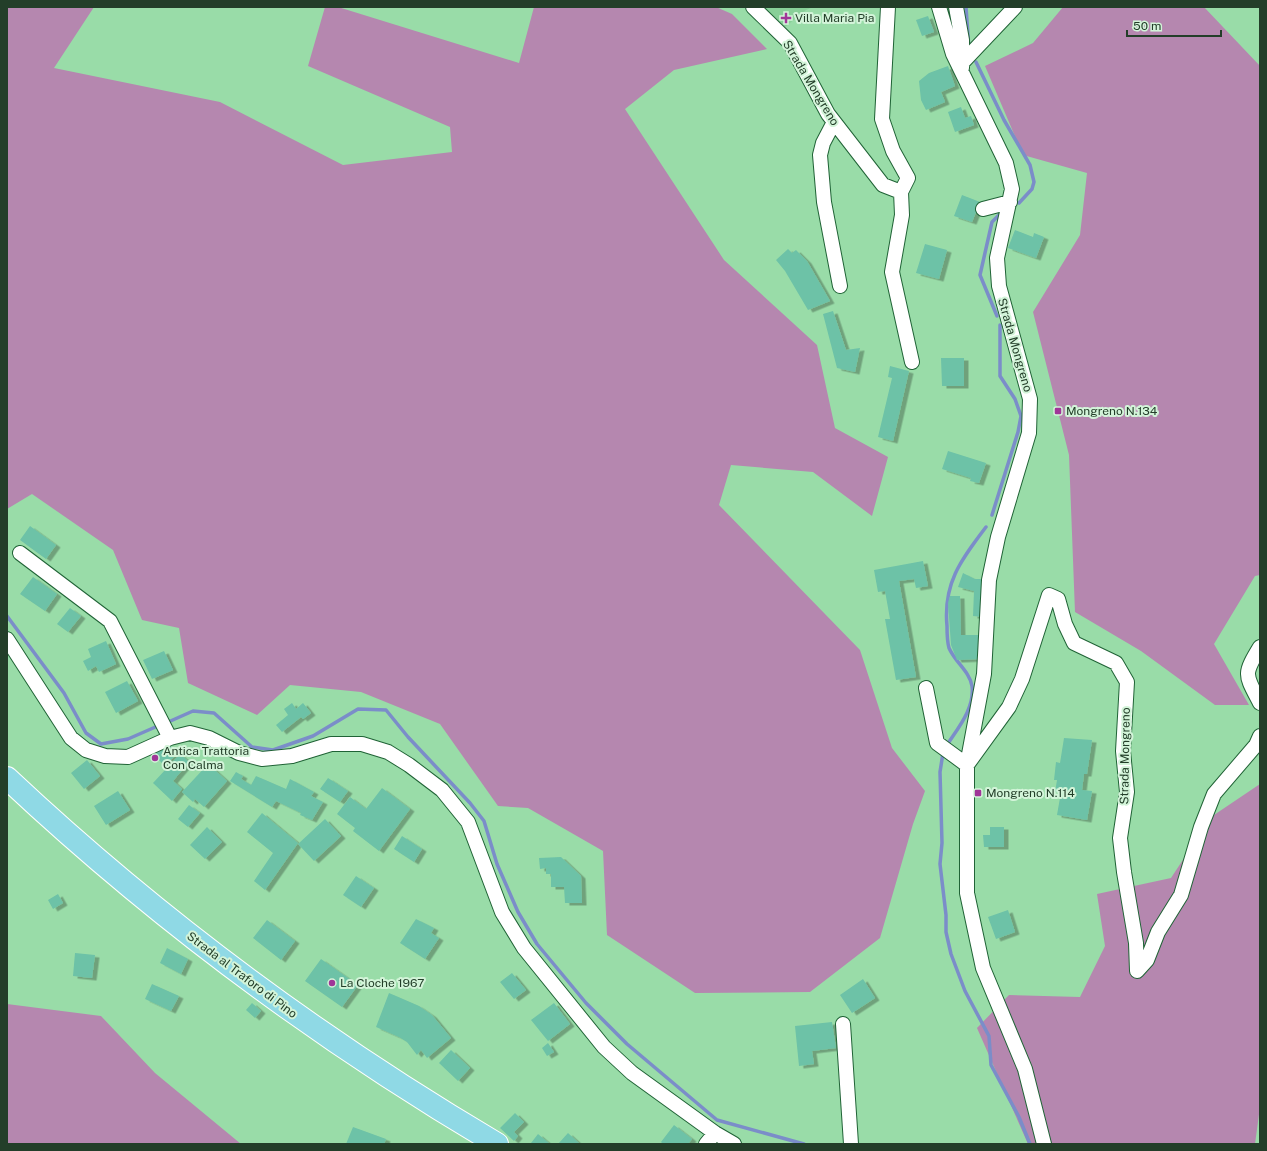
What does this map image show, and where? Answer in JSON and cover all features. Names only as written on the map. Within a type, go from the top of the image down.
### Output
[{"type":"main road","name":"Strada al Traforo di Pino","points":[[7,778],[104,866],[250,983],[371,1067],[496,1144]]},
{"type":"street","name":"Strada Mongreno","points":[[753,7],[790,43],[834,122],[883,185],[901,192]]},
{"type":"street","points":[[888,7],[882,119],[893,151],[908,178],[901,192],[902,215],[892,272],[912,362]]},
{"type":"street","name":"Strada Mongreno","points":[[939,7],[953,54],[962,67],[1006,163],[1012,189],[998,258],[999,286],[1030,399],[1029,433],[998,537],[989,580],[984,674],[967,765],[966,893],[983,968],[1025,1069],[1044,1144]]},
{"type":"street","points":[[956,7],[961,34],[962,67]]},
{"type":"street","points":[[962,67],[1015,7]]},
{"type":"street","points":[[834,122],[823,143],[820,155],[824,202],[840,286]]},
{"type":"street","points":[[983,209],[1010,202]]},
{"type":"street","points":[[20,553],[110,621],[169,737]]},
{"type":"street","name":"Strada Mongreno","points":[[967,765],[1009,707],[1022,679],[1048,595],[1058,599],[1065,624],[1074,643],[1116,663],[1127,682],[1123,751],[1127,792],[1120,838],[1136,943],[1137,972],[1147,960],[1158,932],[1181,895],[1214,794],[1256,745],[1260,736]]},
{"type":"street","points":[[7,639],[71,738],[86,750],[105,756],[128,757],[169,737],[190,733],[209,738],[239,753],[262,759],[292,756],[330,744],[362,744],[388,752],[409,765],[442,790],[468,822],[502,912],[524,948],[604,1047],[632,1073],[711,1139],[734,1144]]},
{"type":"street","points":[[1260,647],[1247,668],[1248,681],[1260,703]]},
{"type":"street","points":[[926,688],[937,743],[967,765]]},
{"type":"street","points":[[843,1024],[851,1144]]},
{"type":"shaded area","points":[[7,7],[94,7],[54,68],[220,102],[343,165],[452,152],[450,127],[308,66],[325,7],[338,7],[519,63],[534,7],[716,7],[732,14],[767,49],[674,70],[625,109],[724,260],[817,345],[835,428],[888,457],[872,516],[813,472],[731,465],[719,505],[860,650],[892,748],[925,791],[913,824],[880,938],[810,992],[695,993],[607,935],[603,851],[528,808],[498,806],[440,724],[361,692],[290,685],[257,715],[188,683],[179,628],[142,620],[113,550],[32,494],[7,509]]},
{"type":"shaded area","name":"Villa Maria Pia","points":[[764,7],[813,7],[806,10],[785,27]]},
{"type":"shaded area","points":[[1063,7],[1204,7],[1260,66],[1260,575],[1255,576],[1214,644],[1249,705],[1215,705],[1141,651],[1075,612],[1069,455],[1033,312],[1080,235],[1087,173],[1023,155],[985,66],[1033,43]]},
{"type":"shaded area","points":[[1260,784],[1260,1107],[1255,1144],[1028,1144],[977,1028],[1009,995],[1080,997],[1105,946],[1097,894],[1171,878],[1211,817]]},
{"type":"shaded area","points":[[7,1004],[101,1016],[155,1073],[241,1144],[7,1144]]},
{"type":"building","points":[[928,16],[934,32],[922,36],[916,20]]},
{"type":"building","points":[[948,66],[955,86],[941,92],[945,102],[926,110],[921,100],[919,81],[929,73]]},
{"type":"building","points":[[961,107],[965,118],[971,116],[974,125],[955,132],[948,112]]},
{"type":"building","points":[[962,195],[980,202],[972,222],[954,216]]},
{"type":"building","points":[[1015,230],[1033,237],[1034,233],[1044,237],[1036,258],[1008,248]]},
{"type":"building","points":[[925,244],[947,250],[939,279],[916,273]]},
{"type":"building","points":[[788,249],[792,253],[796,250],[807,261],[830,301],[808,310],[785,271],[776,260]]},
{"type":"building","points":[[833,311],[846,350],[860,348],[855,372],[837,368],[823,314]]},
{"type":"building","points":[[941,358],[964,358],[964,386],[942,386]]},
{"type":"building","points":[[890,366],[909,371],[893,441],[878,437],[892,378],[888,377]]},
{"type":"building","points":[[948,451],[986,463],[979,483],[970,481],[971,478],[942,469]]},
{"type":"building","points":[[30,526],[56,545],[46,559],[20,540]]},
{"type":"building","points":[[923,561],[928,586],[916,588],[914,579],[899,581],[916,677],[896,680],[885,619],[890,619],[885,591],[878,592],[874,570]]},
{"type":"building","points":[[963,573],[975,579],[986,579],[983,617],[973,616],[974,591],[958,587]]},
{"type":"building","points":[[33,577],[57,594],[45,611],[20,594]]},
{"type":"building","points":[[950,596],[960,596],[961,635],[982,635],[981,659],[957,660],[951,645],[948,603]]},
{"type":"building","points":[[70,608],[81,616],[68,632],[57,624]]},
{"type":"building","points":[[106,641],[116,664],[99,672],[96,666],[88,671],[83,661],[91,657],[88,649]]},
{"type":"building","points":[[164,651],[173,670],[152,679],[143,660]]},
{"type":"building","points":[[127,681],[138,701],[116,713],[105,692]]},
{"type":"building","points":[[292,703],[296,709],[303,703],[311,713],[303,719],[301,717],[282,732],[276,725],[288,715],[284,709]]},
{"type":"building","points":[[1064,738],[1092,740],[1087,774],[1084,774],[1082,790],[1092,791],[1087,820],[1057,815],[1061,792],[1055,792],[1057,780],[1054,780],[1056,762],[1060,763]]},
{"type":"building","points":[[170,746],[178,754],[164,765],[153,754]]},
{"type":"building","points":[[180,754],[189,762],[173,781],[182,789],[172,801],[153,783]]},
{"type":"building","points":[[87,760],[100,776],[84,789],[71,773]]},
{"type":"building","points":[[208,764],[227,781],[204,807],[195,799],[193,802],[182,792]]},
{"type":"building","points":[[236,772],[243,776],[241,779],[251,785],[256,776],[286,789],[290,779],[314,792],[311,796],[323,802],[312,820],[276,801],[272,807],[230,781]]},
{"type":"building","points":[[328,778],[348,791],[340,802],[320,789]]},
{"type":"building","points":[[382,788],[410,809],[379,851],[353,831],[355,828],[337,814],[350,797],[366,809]]},
{"type":"building","points":[[118,791],[130,810],[106,825],[94,806]]},
{"type":"building","points":[[189,805],[200,813],[188,827],[178,819]]},
{"type":"building","points":[[262,813],[298,843],[265,890],[254,881],[273,853],[247,832]]},
{"type":"building","points":[[325,819],[341,836],[314,861],[298,844]]},
{"type":"building","points":[[207,827],[222,842],[205,859],[190,845]]},
{"type":"building","points":[[990,827],[1004,827],[1004,847],[984,847],[983,835],[990,835]]},
{"type":"building","points":[[402,836],[422,849],[414,862],[394,849]]},
{"type":"building","points":[[561,857],[581,876],[582,903],[565,903],[564,887],[551,887],[551,874],[546,874],[546,868],[540,869],[539,858]]},
{"type":"building","points":[[356,876],[374,888],[361,907],[343,895]]},
{"type":"building","points":[[58,894],[63,903],[53,909],[48,900]]},
{"type":"building","points":[[1008,910],[1015,932],[996,939],[988,917]]},
{"type":"building","points":[[416,919],[434,928],[431,933],[439,938],[425,959],[400,943]]},
{"type":"building","points":[[267,920],[295,941],[281,960],[253,938]]},
{"type":"building","points":[[167,948],[188,959],[181,974],[160,963]]},
{"type":"building","points":[[75,953],[95,955],[92,978],[73,976]]},
{"type":"building","name":"La Cloche 1967","points":[[321,959],[358,985],[342,1007],[305,981]]},
{"type":"building","points":[[512,973],[526,990],[514,999],[500,982]]},
{"type":"building","points":[[863,979],[875,998],[852,1013],[840,995]]},
{"type":"building","points":[[152,984],[179,996],[171,1011],[145,999]]},
{"type":"building","points":[[389,993],[419,1006],[432,1015],[451,1038],[427,1058],[421,1050],[417,1055],[407,1042],[376,1027]]},
{"type":"building","points":[[252,1003],[261,1011],[255,1018],[246,1010]]},
{"type":"building","points":[[554,1003],[570,1024],[548,1041],[531,1020]]},
{"type":"building","points":[[832,1022],[836,1048],[812,1051],[814,1064],[799,1066],[795,1026]]},
{"type":"building","points":[[548,1043],[554,1052],[547,1056],[542,1048]]},
{"type":"building","points":[[451,1050],[470,1068],[458,1081],[439,1063]]},
{"type":"building","points":[[515,1113],[524,1122],[514,1132],[518,1136],[514,1141],[500,1128]]},
{"type":"building","points":[[674,1125],[692,1139],[688,1144],[663,1144],[661,1142]]},
{"type":"building","points":[[353,1127],[386,1139],[384,1144],[346,1144]]},
{"type":"building","points":[[568,1133],[580,1144],[558,1144]]},
{"type":"building","points":[[538,1134],[550,1144],[531,1143]]},
{"type":"waterway","points":[[966,7],[969,49]]},
{"type":"waterway","points":[[976,62],[1004,120],[1030,165],[1034,182],[1032,189],[1019,203]]},
{"type":"waterway","points":[[997,316],[980,275],[992,222],[1000,214]]},
{"type":"waterway","points":[[992,515],[1018,432],[1021,416],[1015,399],[1000,376],[1000,325]]},
{"type":"waterway","points":[[947,745],[965,717],[971,702],[972,694],[971,681],[949,648],[947,637],[948,597],[951,584],[962,561],[986,527]]},
{"type":"waterway","points":[[7,616],[64,693],[86,733],[101,744],[128,739],[160,725]]},
{"type":"waterway","points":[[166,723],[193,711],[214,713],[252,747],[273,750],[313,736],[358,709],[386,710],[408,737],[470,803],[484,821],[497,864],[518,912],[537,944],[586,1003],[627,1044],[717,1120],[804,1144]]},
{"type":"waterway","points":[[943,753],[940,772],[942,843],[940,864],[946,915],[946,932],[951,954],[965,991],[989,1036],[991,1065],[1019,1117],[1030,1144]]},
{"type":"place","name":"Villa Maria Pia","points":[[786,18]]},
{"type":"place","name":"Mongreno N.134","points":[[1058,411]]},
{"type":"place","name":"Antica Trattoria Con Calma","points":[[155,758]]},
{"type":"place","name":"Mongreno N.114","points":[[978,793]]},
{"type":"place","name":"La Cloche 1967","points":[[332,983]]}]
